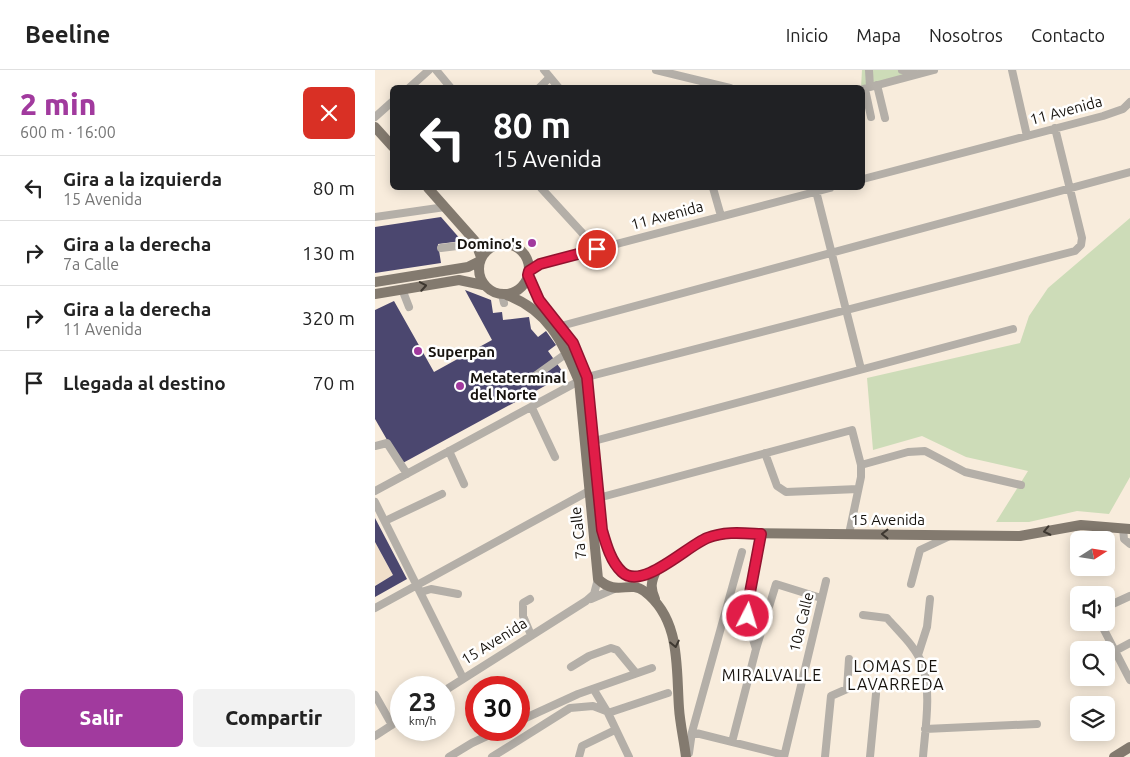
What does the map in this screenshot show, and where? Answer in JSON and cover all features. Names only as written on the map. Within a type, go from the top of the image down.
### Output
[{"type":"main road","points":[[375,128],[390,144]]},
{"type":"main road","points":[[430,190],[474,240],[490,248]]},
{"type":"main road","points":[[375,282],[468,267],[480,259],[490,248],[502,244],[515,246],[524,254],[528,269],[521,288],[504,298],[489,291],[483,285],[479,278],[480,259],[474,240]]},
{"type":"main road","name":"7a Calle","points":[[528,269],[539,300],[561,326],[577,352],[594,440],[602,530],[618,567]]},
{"type":"main road","points":[[375,294],[454,285],[467,281],[483,285]]},
{"type":"main road","name":"7a Calle","points":[[504,298],[534,308],[548,324],[583,379],[589,491],[601,582]]},
{"type":"main road","name":"15 Avenida","points":[[656,571],[706,539],[735,533],[1020,536],[1081,525],[1126,528]]},
{"type":"main road","points":[[601,582],[616,580],[618,567]]},
{"type":"main road","points":[[618,567],[621,572],[632,577],[656,571]]},
{"type":"main road","points":[[656,571],[651,580],[651,590],[671,627],[675,640],[679,709],[688,754]]},
{"type":"main road","points":[[601,582],[615,589],[630,587],[642,589],[655,600]]},
{"type":"main road","points":[[1114,757],[1130,747]]},
{"type":"street","points":[[412,85],[429,70]]},
{"type":"street","points":[[436,70],[448,85]]},
{"type":"street","points":[[656,70],[718,85]]},
{"type":"street","points":[[869,70],[871,117]]},
{"type":"street","points":[[902,70],[919,74]]},
{"type":"street","points":[[869,88],[934,70]]},
{"type":"street","points":[[1012,70],[1027,136]]},
{"type":"street","points":[[540,85],[546,72],[557,85]]},
{"type":"street","points":[[869,88],[885,118]]},
{"type":"street","name":"11 Avenida","points":[[865,178],[1123,109],[1130,102]]},
{"type":"street","points":[[375,117],[390,104]]},
{"type":"street","points":[[1123,109],[1130,114]]},
{"type":"street","points":[[375,491],[583,379],[1075,251],[1081,245],[1082,238],[1055,128]]},
{"type":"street","points":[[561,326],[831,252],[1070,190],[1130,172]]},
{"type":"street","points":[[543,190],[597,249]]},
{"type":"street","points":[[714,190],[721,216]]},
{"type":"street","name":"11 Avenida","points":[[528,269],[540,264],[821,190]]},
{"type":"street","points":[[816,191],[861,369]]},
{"type":"street","points":[[375,217],[445,207]]},
{"type":"street","points":[[441,248],[465,245],[474,240]]},
{"type":"street","points":[[402,290],[409,307]]},
{"type":"street","points":[[594,440],[1013,329]]},
{"type":"street","points":[[528,381],[567,352]]},
{"type":"street","points":[[532,408],[555,457]]},
{"type":"street","points":[[598,498],[852,430],[861,465],[861,477],[849,534]]},
{"type":"street","points":[[375,446],[387,443],[407,474]]},
{"type":"street","points":[[449,451],[464,484]]},
{"type":"street","points":[[861,465],[908,452],[925,451],[965,472],[1021,485]]},
{"type":"street","points":[[765,453],[777,486],[787,492],[857,489]]},
{"type":"street","points":[[375,608],[419,588],[589,491]]},
{"type":"street","points":[[385,521],[443,494]]},
{"type":"street","points":[[375,502],[463,678]]},
{"type":"street","points":[[1126,528],[1124,539],[1130,544]]},
{"type":"street","points":[[756,649],[750,629],[748,603],[761,534]]},
{"type":"street","points":[[911,584],[920,550],[954,534]]},
{"type":"street","points":[[688,754],[742,552]]},
{"type":"street","points":[[587,601],[601,582]]},
{"type":"street","name":"10a Calle","points":[[784,756],[826,582]]},
{"type":"street","points":[[731,742],[776,584],[821,598]]},
{"type":"street","points":[[419,588],[459,594]]},
{"type":"street","name":"15 Avenida","points":[[455,683],[587,601],[615,589]]},
{"type":"street","points":[[1115,603],[1130,596]]},
{"type":"street","points":[[529,598],[523,603],[522,609],[531,635]]},
{"type":"street","points":[[918,655],[927,627],[930,599]]},
{"type":"street","points":[[863,615],[887,618],[918,655],[925,675],[923,757]]},
{"type":"street","points":[[1130,643],[1115,651],[1130,680]]},
{"type":"street","points":[[571,667],[589,656],[611,648],[617,650],[636,674]]},
{"type":"street","points":[[825,757],[831,696],[847,689],[849,659]]},
{"type":"street","points":[[530,716],[652,668]]},
{"type":"street","points":[[594,690],[629,757]]},
{"type":"street","points":[[492,757],[570,708],[593,706],[607,712],[668,693]]},
{"type":"street","points":[[870,757],[876,694]]},
{"type":"street","points":[[375,695],[390,722]]},
{"type":"street","points":[[925,729],[1037,724]]},
{"type":"street","points":[[375,736],[390,727]]},
{"type":"street","points":[[580,757],[582,746],[615,730]]},
{"type":"street","points":[[692,735],[731,742],[784,756]]},
{"type":"street","points":[[449,757],[476,741]]},
{"type":"shaded area","points":[[375,542],[393,575],[376,585],[375,583]]},
{"type":"green space","points":[[862,70],[902,70],[919,74],[865,87],[865,85],[861,85]]},
{"type":"green space","points":[[1130,218],[1130,477],[1109,514],[1077,511],[1029,522],[996,522],[1028,471],[966,457],[922,436],[873,450],[867,378],[1020,343],[1029,316],[1048,288]]},
{"type":"building","points":[[441,217],[462,241],[438,244],[441,263],[375,273],[375,227]]},
{"type":"building","name":"Metaterminal del Norte","points":[[465,290],[491,300],[493,313],[502,312],[503,320],[529,317],[531,329],[538,337],[546,331],[556,345],[548,351],[565,375],[401,464],[375,419],[375,310],[394,301],[434,372],[492,340]]},
{"type":"building","points":[[375,518],[407,579],[375,597],[375,586],[393,575],[375,542]]},
{"type":"place","name":"Domino's","points":[[532,243]]},
{"type":"place","name":"Superpan","points":[[418,351]]},
{"type":"place","name":"Metaterminal del Norte","points":[[460,386]]},
{"type":"district","name":"MIRALVALLE","points":[[772,675]]},
{"type":"district","name":"LOMAS DE LAVARREDA","points":[[896,675]]},
{"type":"route","points":[[597,249],[540,264],[533,267],[528,275],[539,300],[573,343],[587,377],[602,530],[610,554],[621,572],[632,577],[638,577],[656,571],[691,547],[720,534],[761,534],[748,603],[748,616]]}]
